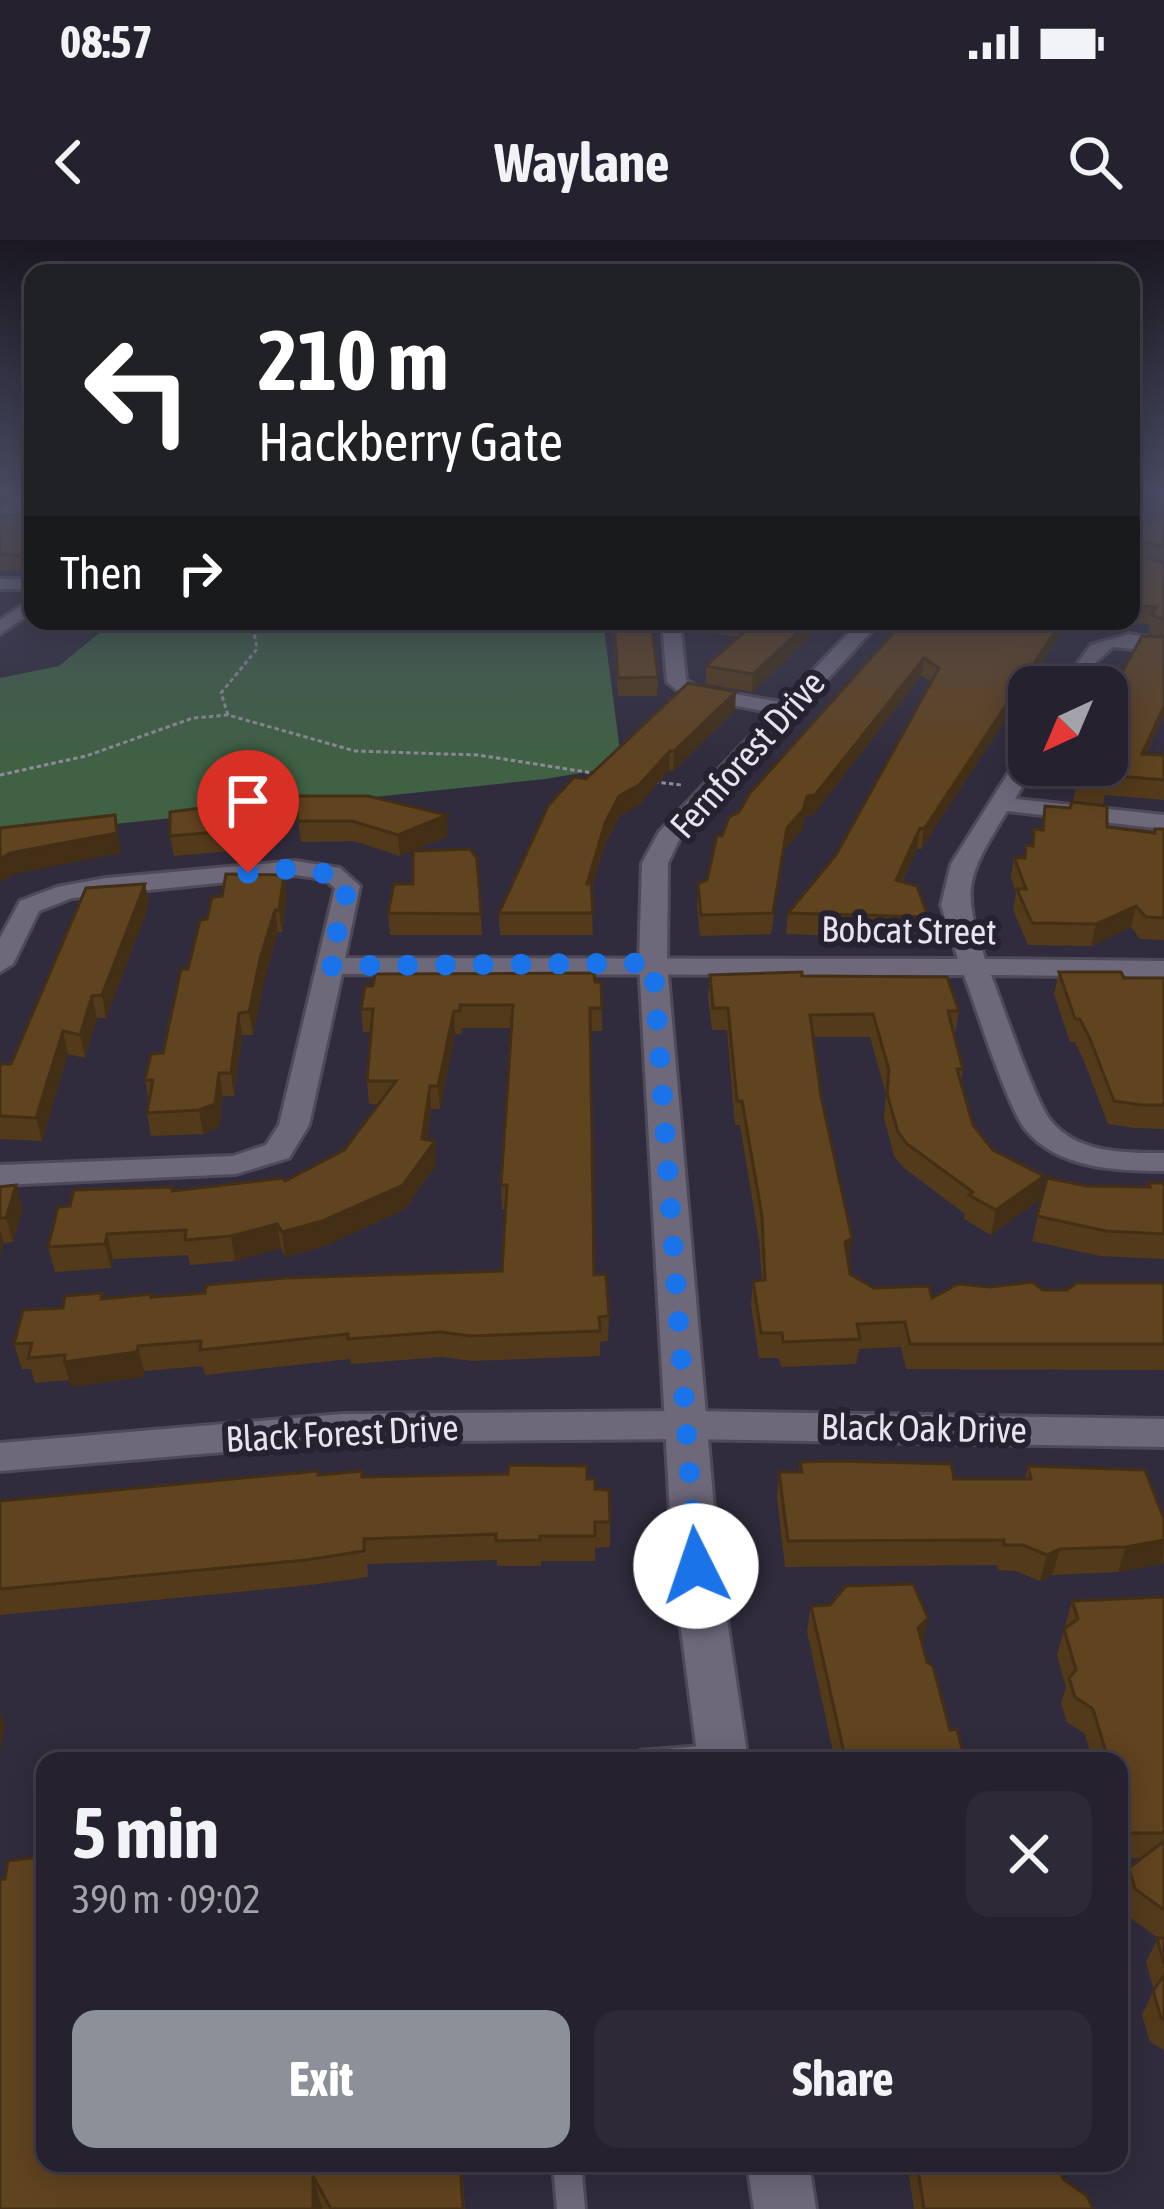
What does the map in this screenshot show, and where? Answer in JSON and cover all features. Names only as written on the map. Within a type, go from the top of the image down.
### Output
[{"type":"street","points":[[0,629],[24,610]]},
{"type":"street","points":[[672,630],[676,682],[691,692],[785,709]]},
{"type":"street","name":"Fernforest Drive","points":[[722,1752],[696,1566],[685,1425],[653,963],[655,862],[668,837],[862,630]]},
{"type":"street","points":[[1082,666],[1093,648],[1114,639],[1164,646]]},
{"type":"street","points":[[1013,786],[963,864],[955,905],[974,967],[1037,1125],[1067,1148],[1117,1162],[1164,1162]]},
{"type":"street","points":[[1002,804],[1164,822]]},
{"type":"street","points":[[0,964],[29,906],[66,892],[295,868],[331,873],[348,886],[294,1124],[278,1150],[236,1165],[0,1175]]},
{"type":"street","name":"Bobcat Street","points":[[329,966],[653,963],[1164,969]]},
{"type":"street","name":"Black Oak Drive","points":[[685,1425],[1164,1433]]},
{"type":"street","name":"Black Forest Drive","points":[[0,1457],[342,1428],[685,1425]]},
{"type":"street","points":[[779,2172],[784,2209]]},
{"type":"lane","points":[[568,2172],[571,2209]]},
{"type":"path","points":[[228,715],[221,693],[257,650],[254,630]]},
{"type":"path","points":[[0,775],[86,756],[193,718],[228,715],[355,751],[478,755],[619,777]]},
{"type":"path","points":[[642,780],[711,789]]},
{"type":"green space","points":[[103,630],[604,630],[622,766],[545,779],[0,836],[0,678],[59,666]]},
{"type":"building","points":[[1140,582],[1164,582],[1164,620],[1152,615],[1156,607],[1140,606]]},
{"type":"building","points":[[615,630],[652,630],[658,677],[618,678]]},
{"type":"building","points":[[746,630],[800,630],[753,674],[706,666]]},
{"type":"building","points":[[896,630],[1056,630],[1032,666],[1008,666],[1008,702],[924,829],[920,828],[896,880],[917,886],[928,917],[788,913],[836,855],[939,668],[924,658],[815,795],[807,796],[803,810],[787,828],[773,913],[701,915],[698,884],[707,880],[717,835],[722,836],[729,817],[739,812],[749,794]]},
{"type":"building","points":[[1142,636],[1164,637],[1164,706],[1142,754],[1164,755],[1164,780],[1128,777],[1126,666]]},
{"type":"building","points":[[688,683],[736,692],[639,785],[619,796],[605,823],[587,884],[591,884],[593,913],[499,913],[548,806],[574,777],[586,779]]},
{"type":"building","points":[[295,796],[368,796],[447,815],[398,835],[352,821],[298,821]]},
{"type":"building","points":[[246,802],[248,826],[241,830],[170,836],[170,812]]},
{"type":"building","points":[[1072,802],[1107,806],[1107,827],[1155,833],[1155,829],[1164,829],[1164,918],[1146,917],[1136,906],[1096,924],[1032,923],[1017,889],[1026,889],[1014,857],[1025,858],[1026,845],[1033,846],[1034,829],[1043,830],[1045,806],[1070,808]]},
{"type":"building","points":[[115,815],[117,833],[10,853],[0,859],[0,828]]},
{"type":"building","points":[[470,849],[477,858],[481,914],[388,913],[394,884],[413,884],[413,851]]},
{"type":"building","points":[[226,874],[284,875],[279,910],[275,910],[260,959],[249,1012],[239,1013],[231,1073],[219,1073],[215,1104],[199,1110],[147,1113],[153,1080],[145,1080],[151,1054],[163,1053],[181,969],[188,969],[200,920],[207,919],[212,897],[222,896]]},
{"type":"building","points":[[145,884],[102,995],[92,996],[80,1035],[63,1031],[36,1118],[0,1116],[0,1064],[11,1064],[86,888]]},
{"type":"building","points":[[802,972],[802,976],[947,977],[959,1011],[948,1011],[963,1069],[957,1069],[973,1125],[993,1150],[1044,1176],[996,1210],[969,1195],[973,1192],[907,1144],[898,1132],[887,1094],[889,1070],[873,1014],[810,1015],[821,1096],[852,1238],[845,1242],[850,1274],[874,1288],[929,1286],[932,1298],[958,1284],[990,1287],[1032,1282],[1043,1290],[1067,1290],[1076,1283],[1164,1283],[1164,1344],[910,1344],[905,1322],[857,1324],[860,1339],[783,1342],[782,1333],[761,1333],[753,1281],[765,1280],[762,1216],[742,1101],[737,1101],[728,1008],[713,1008],[710,975]]},
{"type":"building","points":[[1059,972],[1164,978],[1164,1105],[1114,1101],[1090,1039],[1080,1019],[1075,1019]]},
{"type":"building","points":[[594,973],[595,982],[601,982],[602,1008],[590,1008],[594,1275],[606,1274],[609,1316],[599,1317],[600,1331],[471,1336],[440,1332],[348,1339],[348,1334],[200,1350],[201,1341],[138,1346],[137,1352],[64,1362],[65,1355],[28,1358],[32,1343],[14,1344],[23,1310],[63,1308],[65,1296],[151,1297],[205,1293],[206,1285],[285,1278],[502,1271],[507,1185],[501,1185],[513,1005],[460,1005],[460,1011],[454,1011],[438,1086],[430,1086],[422,1139],[435,1141],[403,1185],[322,1221],[282,1232],[277,1224],[231,1236],[185,1240],[186,1230],[107,1234],[105,1244],[48,1247],[58,1207],[70,1206],[74,1190],[172,1187],[172,1191],[285,1181],[344,1150],[396,1081],[367,1081],[373,1009],[361,1009],[365,986],[373,986],[375,974]]},
{"type":"building","points":[[1047,1178],[1087,1186],[1164,1183],[1164,1234],[1106,1231],[1037,1216]]},
{"type":"building","points":[[16,1185],[6,1218],[0,1218],[0,1187]]},
{"type":"building","points":[[800,1462],[951,1464],[954,1479],[1031,1479],[1028,1466],[1145,1470],[1164,1519],[1164,1540],[1126,1547],[1060,1549],[1047,1555],[1023,1545],[1004,1545],[1004,1540],[788,1541],[779,1472],[802,1472]]},
{"type":"building","points":[[509,1465],[587,1466],[587,1479],[595,1479],[595,1489],[609,1490],[610,1522],[595,1522],[595,1536],[496,1541],[496,1534],[364,1539],[364,1551],[306,1560],[0,1589],[0,1501],[318,1471],[318,1475],[362,1471],[362,1477],[508,1474]]},
{"type":"building","points":[[913,1584],[928,1618],[918,1628],[927,1662],[933,1666],[950,1730],[957,1729],[963,1752],[844,1752],[811,1606],[830,1605],[846,1586]]},
{"type":"building","points":[[1164,1597],[1164,1833],[1128,1833],[1128,1752],[1106,1752],[1093,1709],[1075,1697],[1069,1678],[1076,1670],[1064,1629],[1078,1619],[1072,1601]]},
{"type":"building","points":[[1164,1841],[1164,1910],[1135,1889],[1129,1868]]},
{"type":"building","points":[[36,1857],[36,2172],[461,2172],[463,2209],[331,2209],[313,2176],[313,2209],[0,2209],[0,1880],[5,1879],[8,1861]]},
{"type":"building","points":[[1157,1938],[1164,1938],[1164,1964]]},
{"type":"building","points":[[1164,1975],[1164,2020],[1153,1991]]},
{"type":"building","points":[[918,2172],[1061,2172],[1063,2179],[1087,2196],[1093,2209],[924,2209]]},
{"type":"route","points":[[248,873],[295,868],[331,873],[348,886],[329,966],[653,963],[696,1566]]}]
